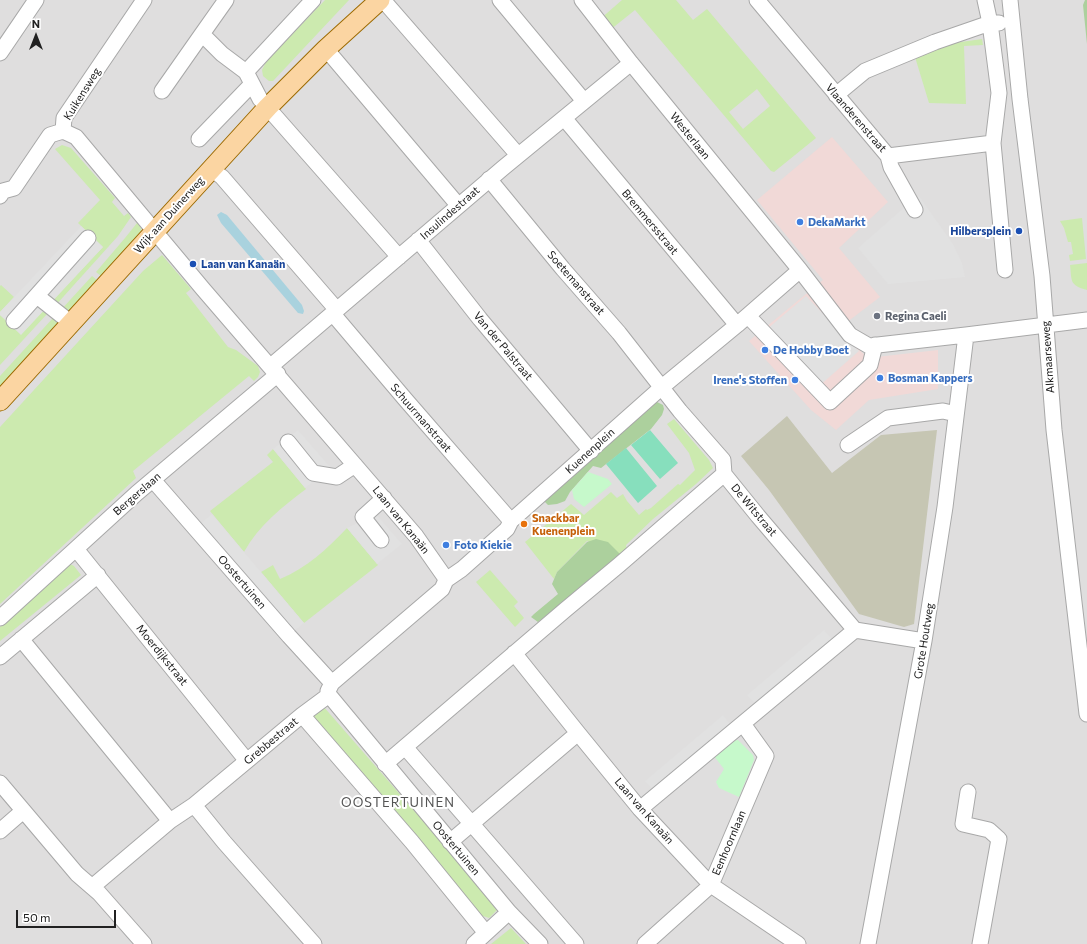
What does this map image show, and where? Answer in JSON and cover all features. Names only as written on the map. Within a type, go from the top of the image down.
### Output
[{"type":"main road","name":"Wijk aan Duinerweg","points":[[0,401],[268,107],[326,49],[381,0]]},
{"type":"street","points":[[0,53],[36,0]]},
{"type":"street","name":"Kuikensweg","points":[[1,193],[14,188],[50,135],[63,131],[64,118],[144,0]]},
{"type":"street","points":[[162,90],[226,0]]},
{"type":"street","points":[[199,140],[313,0]]},
{"type":"street","points":[[381,0],[518,155]]},
{"type":"street","points":[[500,0],[584,102]]},
{"type":"street","name":"Westerlaan","points":[[582,0],[631,63],[800,270]]},
{"type":"street","points":[[985,0],[990,23],[999,93],[993,143],[1005,270]]},
{"type":"street","name":"Alkmaarseweg","points":[[1010,0],[1020,99],[1042,276],[1054,430],[1086,693],[1087,714]]},
{"type":"street","name":"Vlaanderenstraat","points":[[764,2],[836,95],[888,156],[993,143]]},
{"type":"street","points":[[836,95],[865,71],[935,42],[990,23],[1013,23]]},
{"type":"street","points":[[202,34],[249,78],[260,99],[399,257]]},
{"type":"street","points":[[326,49],[458,205]]},
{"type":"street","name":"Insulindestraat","points":[[274,370],[335,312],[458,205],[631,63]]},
{"type":"street","name":"Bremmersstraat","points":[[564,118],[743,321]]},
{"type":"street","name":"Laan van Kanaän","points":[[63,131],[76,137],[203,289],[416,536],[444,584]]},
{"type":"street","points":[[888,156],[891,167],[915,210]]},
{"type":"street","name":"Schuurmanstraat","points":[[211,168],[222,177],[335,312],[405,399],[511,521]]},
{"type":"street","name":"Soetemanstraat","points":[[489,180],[562,269],[619,332],[662,387]]},
{"type":"street","points":[[14,321],[88,238]]},
{"type":"street","name":"Van der Palstraat","points":[[418,240],[480,319],[591,450]]},
{"type":"street","points":[[875,345],[870,365],[830,402],[743,321],[800,270],[850,335],[869,346],[875,345],[966,336],[1087,320]]},
{"type":"street","points":[[37,296],[71,323]]},
{"type":"street","name":"Kuenenplein","points":[[444,584],[507,529],[511,521],[662,387],[743,321]]},
{"type":"street","name":"Grote Houtweg","points":[[868,944],[924,640],[945,507],[966,336]]},
{"type":"street","name":"Bergerslaan","points":[[0,618],[274,370]]},
{"type":"street","name":"De Witstraat","points":[[662,387],[680,411],[723,460],[724,474],[855,630]]},
{"type":"street","points":[[848,444],[888,418],[943,411],[956,414]]},
{"type":"street","points":[[288,442],[313,473],[337,477],[355,465]]},
{"type":"street","points":[[385,764],[724,474]]},
{"type":"street","name":"Oostertuinen","points":[[153,480],[289,636],[385,764],[510,912],[540,944]]},
{"type":"street","points":[[381,540],[363,517],[384,498]]},
{"type":"street","name":"Moerdijkstraat","points":[[76,549],[247,761]]},
{"type":"street","points":[[0,656],[98,575]]},
{"type":"street","name":"Grebbestraat","points":[[92,888],[170,821],[194,805],[302,715],[444,584]]},
{"type":"street","points":[[640,809],[855,630],[924,640]]},
{"type":"street","points":[[21,639],[170,821]]},
{"type":"street","name":"Laan van Kanaän","points":[[514,654],[640,809],[711,885],[798,944]]},
{"type":"street","points":[[302,715],[412,842],[486,933]]},
{"type":"street","name":"Eenhoornlaan","points":[[645,944],[711,885],[766,756],[743,724]]},
{"type":"street","points":[[450,842],[578,734]]},
{"type":"street","points":[[405,747],[576,944]]},
{"type":"street","points":[[0,783],[78,874],[99,893],[144,944]]},
{"type":"street","points":[[968,792],[963,824],[989,830],[999,839],[980,944]]},
{"type":"street","points":[[194,805],[224,842],[314,944]]},
{"type":"street","points":[[0,832],[23,811]]},
{"type":"street","points":[[474,944],[510,912]]},
{"type":"shaded area","points":[[0,0],[1087,0],[1087,944],[0,944]]},
{"type":"shaded area","points":[[832,137],[888,202],[839,248],[880,297],[838,329],[868,358],[938,350],[938,389],[869,400],[836,430],[811,410],[749,341],[823,280],[757,200]]},
{"type":"shaded area","points":[[919,196],[953,244],[962,263],[965,277],[888,284],[858,248]]},
{"type":"shaded area","points":[[81,226],[103,247],[21,335],[0,315],[0,312]]},
{"type":"shaded area","points":[[806,296],[859,351],[818,387],[766,330]]},
{"type":"shaded area","points":[[787,416],[832,473],[881,435],[937,430],[914,624],[904,627],[859,614],[769,490],[741,456]]},
{"type":"shaded area","points":[[298,430],[331,468],[305,488],[273,449]]},
{"type":"shaded area","points":[[212,514],[304,623],[293,632],[201,523]]},
{"type":"shaded area","points":[[376,514],[402,544],[377,564],[347,528]]},
{"type":"shaded area","points":[[824,630],[832,639],[755,704],[747,695]]},
{"type":"shaded area","points":[[723,715],[730,724],[652,789],[645,781]]},
{"type":"green space","points":[[325,0],[349,0],[273,81],[269,81],[263,76],[262,70],[266,62]]},
{"type":"green space","points":[[622,0],[676,0],[693,20],[707,9],[816,138],[774,172],[771,171],[635,10],[610,30],[599,20]],"holes":[[[757,89],[770,106],[743,129],[729,112]]]},
{"type":"green space","points":[[1085,0],[1087,0],[1087,44],[1083,5]]},
{"type":"green space","points":[[982,39],[983,45],[964,46],[966,104],[929,103],[915,57],[954,43]]},
{"type":"green space","points":[[62,145],[71,148],[115,198],[112,202],[124,216],[128,213],[131,217],[118,236],[55,306],[51,302],[103,247],[78,223],[100,200],[55,149]]},
{"type":"green space","points":[[1082,218],[1086,259],[1070,261],[1069,255],[1073,254],[1071,242],[1068,242],[1064,228],[1060,221]]},
{"type":"green space","points":[[137,223],[141,228],[138,238],[101,276],[96,272]]},
{"type":"green space","points":[[162,255],[191,289],[186,293],[228,347],[236,350],[258,366],[260,372],[258,377],[254,381],[249,376],[133,471],[136,478],[0,604],[0,427],[143,271]]},
{"type":"green space","points":[[1087,263],[1087,290],[1072,282],[1070,265]]},
{"type":"green space","points":[[92,276],[97,280],[67,316],[60,311]]},
{"type":"green space","points":[[1,285],[14,297],[0,312],[0,286]]},
{"type":"green space","points":[[43,311],[47,314],[0,365],[0,315],[21,334]]},
{"type":"green space","points":[[53,318],[61,325],[0,391],[0,376]]},
{"type":"green space","points":[[655,401],[663,405],[664,409],[662,415],[651,429],[601,468],[593,466],[570,492],[565,501],[548,505],[544,501]]},
{"type":"green space","points":[[674,419],[709,460],[713,468],[653,519],[626,545],[627,550],[622,556],[587,541],[557,572],[554,579],[525,542],[571,504],[584,515],[611,492],[617,498],[623,494],[639,515],[646,509],[651,508],[678,484],[680,485],[695,470],[689,453],[667,424]]},
{"type":"green space","points":[[650,430],[678,463],[660,479],[631,445]]},
{"type":"green space","points":[[626,448],[657,486],[638,503],[606,464]]},
{"type":"green space","points":[[273,449],[306,489],[264,525],[244,552],[210,511],[273,462],[267,455]]},
{"type":"green space","points":[[588,472],[608,479],[612,484],[584,507],[574,499],[572,490]]},
{"type":"green space","points":[[347,528],[378,565],[304,623],[261,572],[273,565],[280,579],[290,575],[308,564]]},
{"type":"green space","points":[[596,539],[608,542],[622,556],[538,622],[531,617],[558,594],[552,584],[557,572],[587,542]]},
{"type":"green space","points":[[70,564],[74,566],[81,575],[0,641],[0,627]]},
{"type":"green space","points":[[490,570],[518,602],[514,606],[524,618],[515,627],[476,582]]},
{"type":"green space","points":[[323,706],[499,908],[489,918],[480,915],[311,715]]},
{"type":"green space","points":[[738,740],[753,755],[754,760],[739,797],[719,788],[716,782],[724,769],[714,756],[732,741]]},
{"type":"green space","points":[[511,928],[526,944],[491,944]]},
{"type":"water","points":[[221,212],[227,215],[302,305],[304,311],[303,314],[298,313],[221,223],[217,215]]},
{"type":"place","name":"DekaMarkt","points":[[800,222]]},
{"type":"place","name":"Hilbersplein","points":[[1019,231]]},
{"type":"place","name":"Laan van Kanaän","points":[[193,264]]},
{"type":"place","name":"Regina Caeli","points":[[877,316]]},
{"type":"place","name":"De Hobby Boet","points":[[765,350]]},
{"type":"place","name":"Bosman Kappers","points":[[880,378]]},
{"type":"place","name":"Irene's Stoffen","points":[[795,380]]},
{"type":"place","name":"Snackbar Kuenenplein","points":[[524,524]]},
{"type":"place","name":"Foto Kiekie","points":[[446,545]]},
{"type":"district","name":"OOSTERTUINEN","points":[[398,803]]}]
